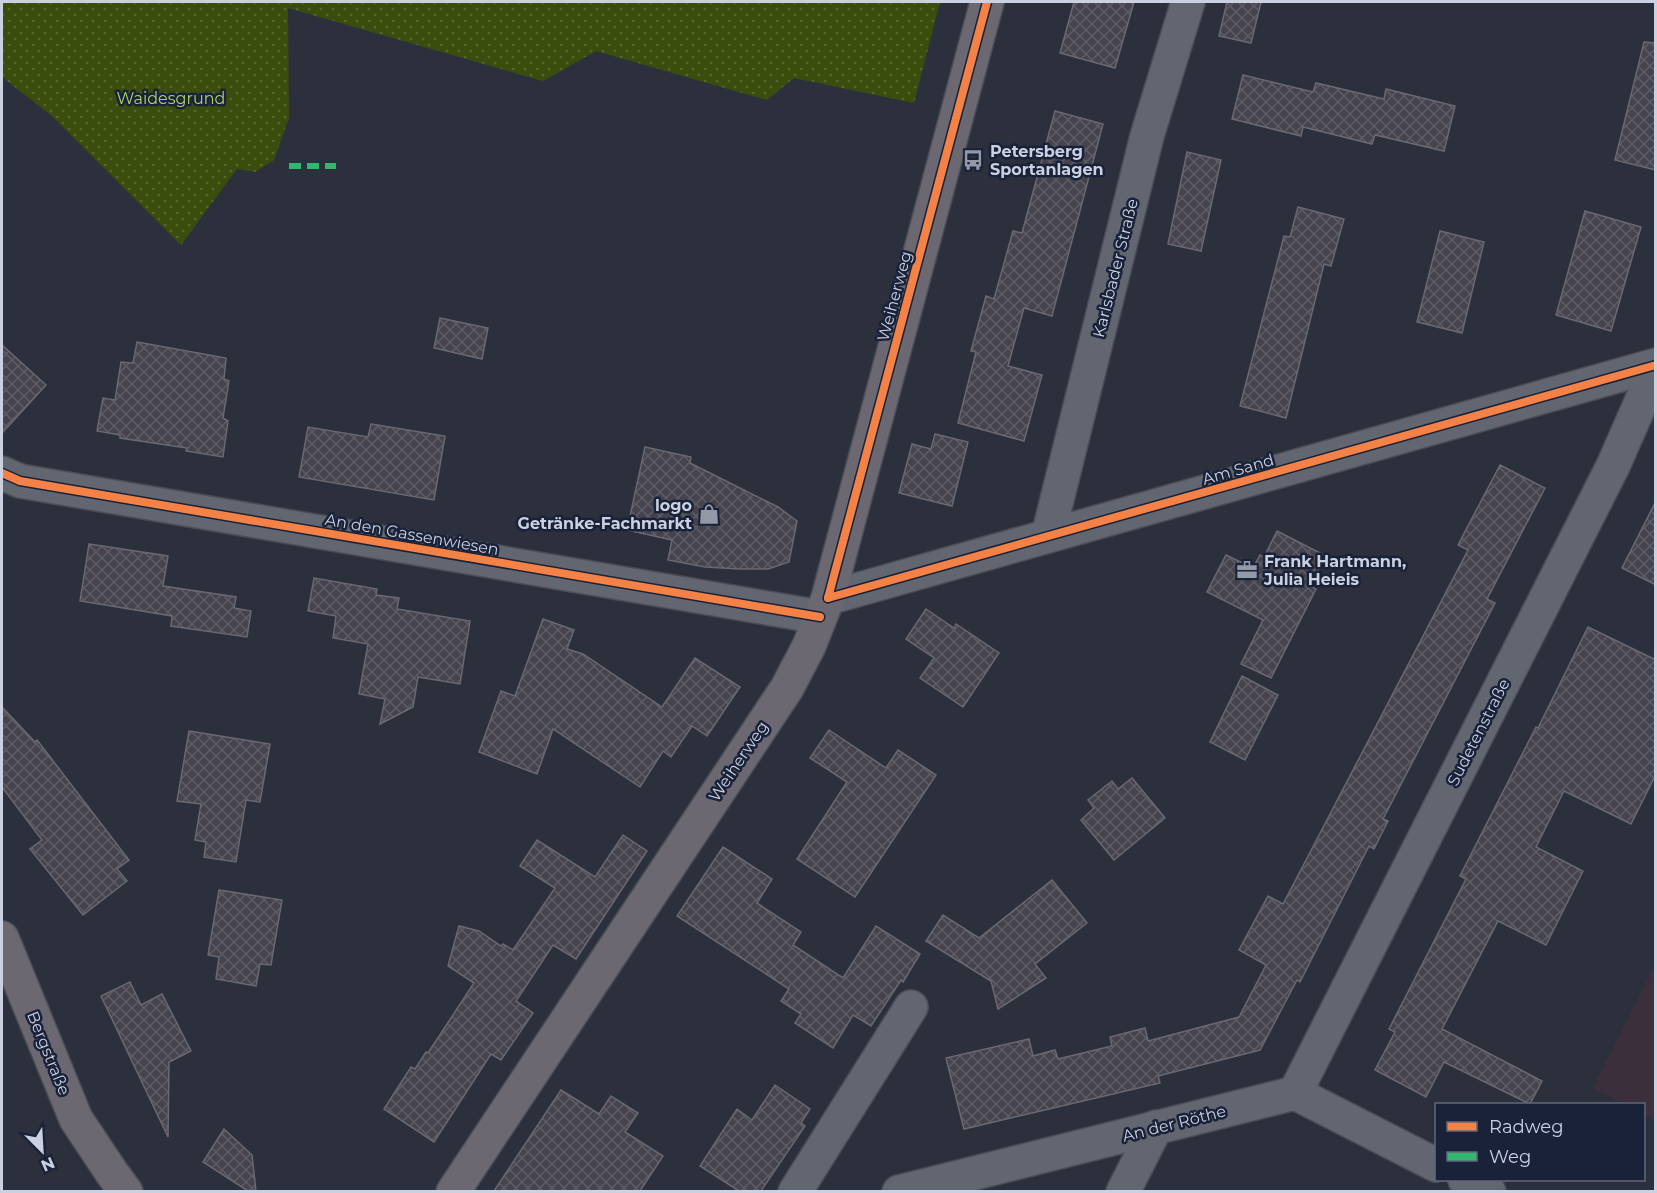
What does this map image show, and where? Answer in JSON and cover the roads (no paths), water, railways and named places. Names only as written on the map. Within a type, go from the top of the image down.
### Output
[{"type":"main road","name":"Weiherweg","points":[[453,1191],[787,688],[808,646],[824,607],[987,2]]},
{"type":"main road","name":"Bergstraße","points":[[2,938],[76,1119],[126,1191]]},
{"type":"street","name":"Karlsbader Straße","points":[[1048,536],[1147,136],[1188,2]]},
{"type":"street","name":"Am Sand","points":[[824,607],[1048,536],[1656,366]]},
{"type":"street","name":"Sudetenstraße","points":[[1295,1093],[1613,466],[1656,366]]},
{"type":"street","name":"An den Gassenwiesen","points":[[2,473],[20,481],[824,607]]},
{"type":"street","points":[[795,1191],[911,1007]]},
{"type":"street","name":"An der Röthe","points":[[899,1191],[1295,1093]]},
{"type":"street","points":[[1295,1093],[1435,1164]]},
{"type":"street","points":[[1123,1191],[1156,1127]]},
{"type":"street","points":[[1470,1181],[1489,1191]]},
{"type":"place","name":"Petersberg Sportanlagen","points":[[973,160]]},
{"type":"place","name":"logo Getränke-Fachmarkt","points":[[709,514]]},
{"type":"place","name":"Frank Hartmann, Julia Heieis","points":[[1247,570]]},
{"type":"park label","name":"Waidesgrund","points":[[171,98]]}]
